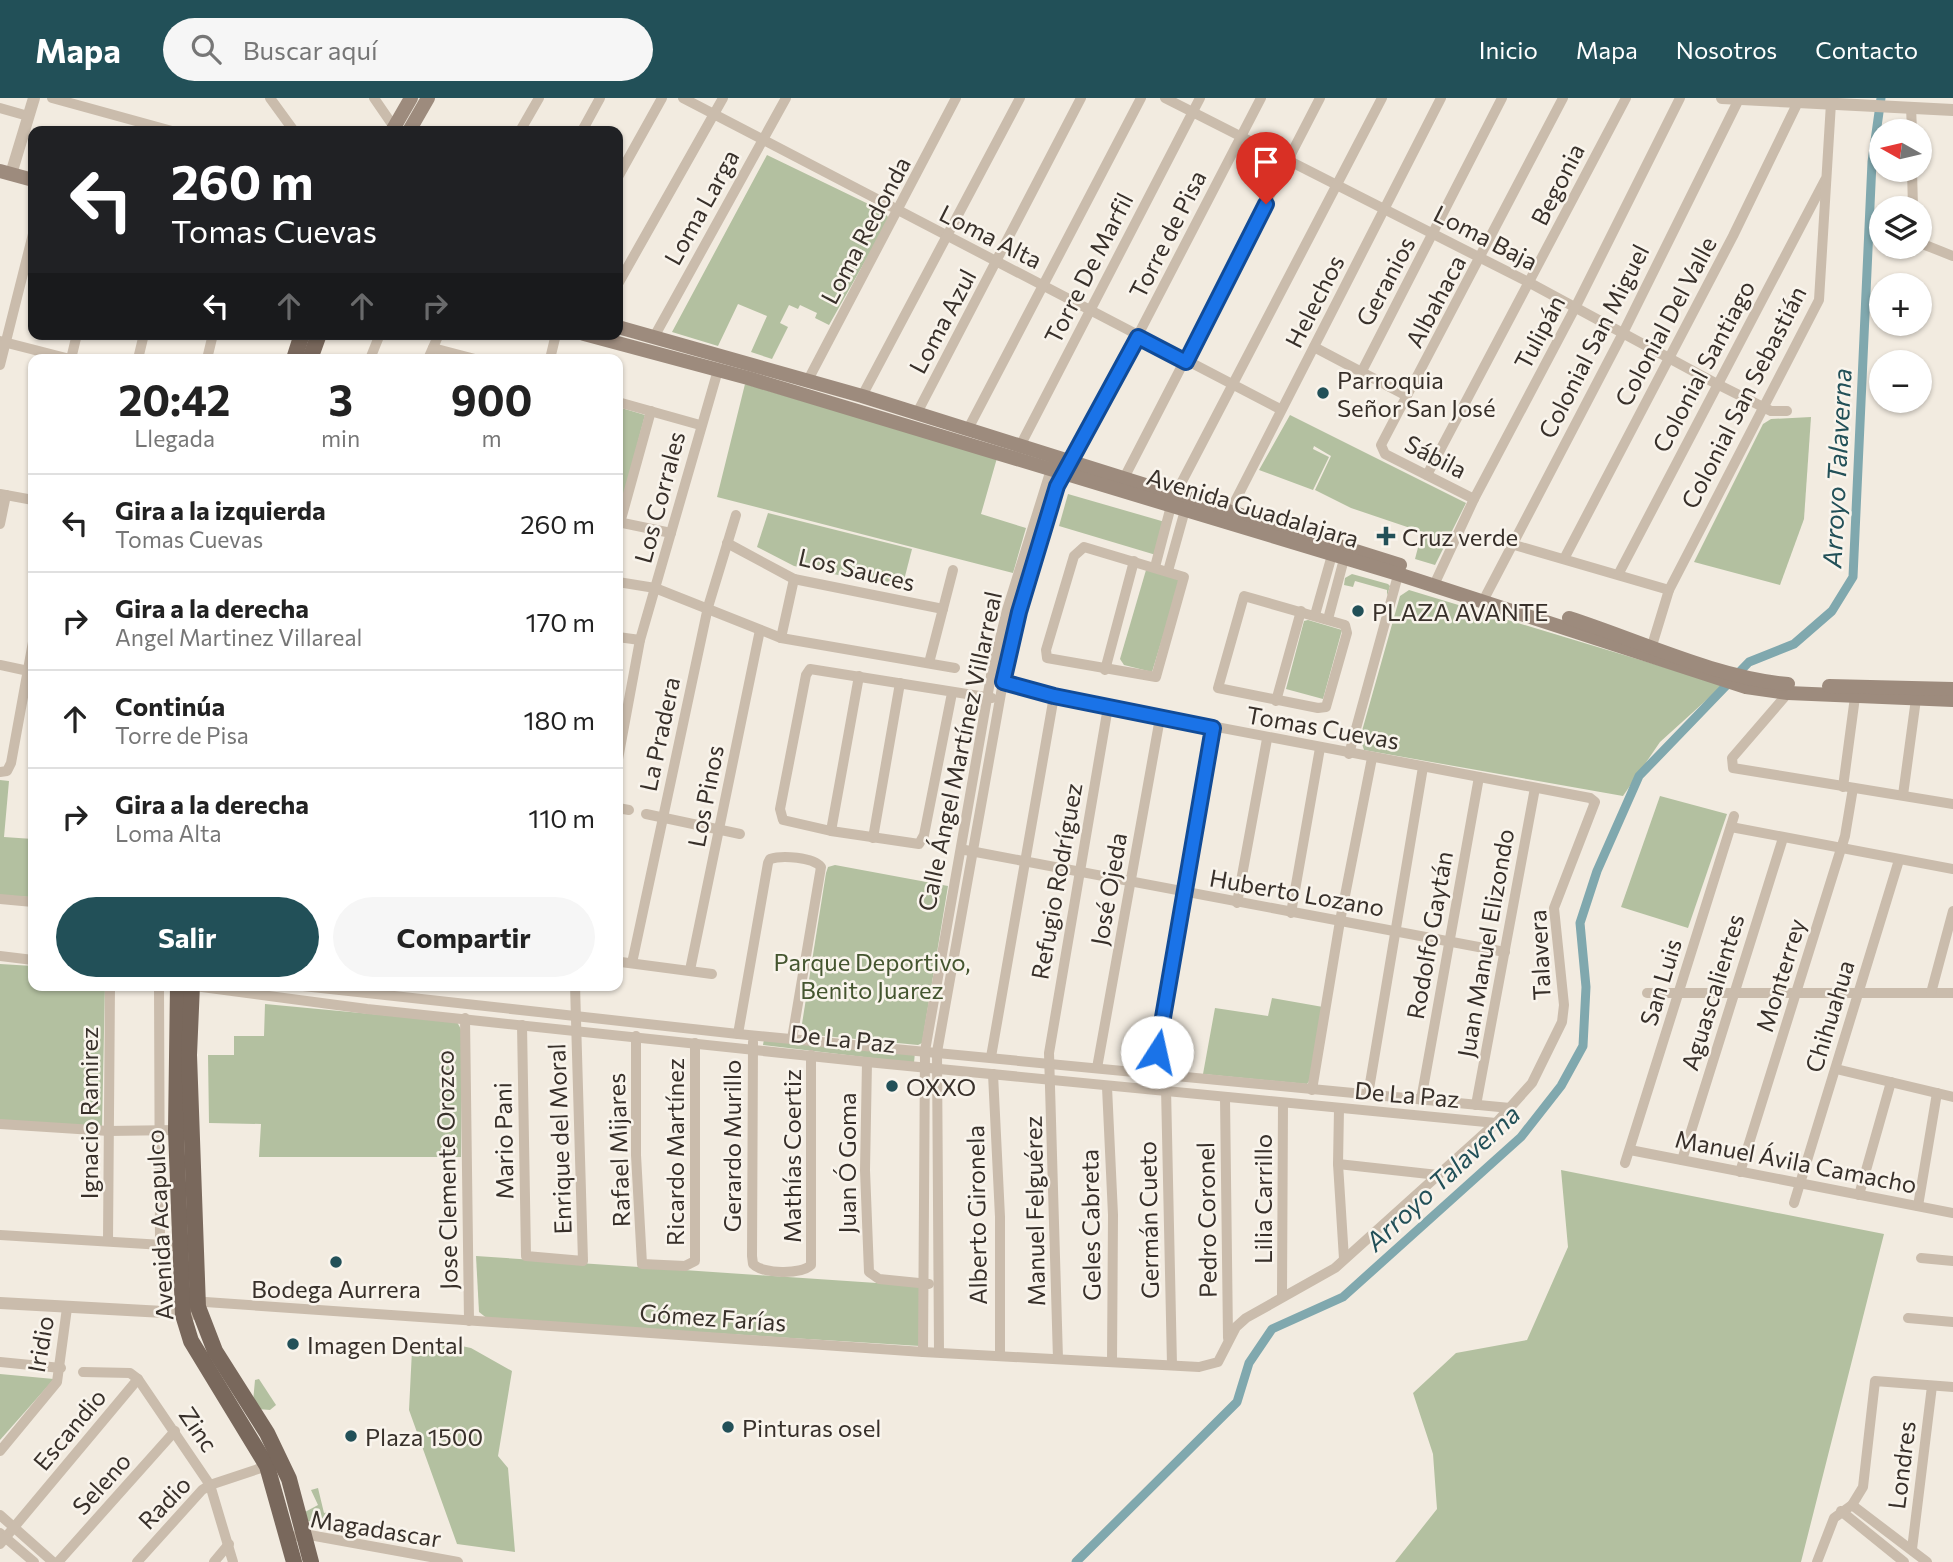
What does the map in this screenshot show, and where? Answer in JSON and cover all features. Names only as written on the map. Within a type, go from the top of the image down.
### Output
[{"type":"main road","points":[[396,126],[411,98]]},
{"type":"main road","points":[[412,126],[428,98]]},
{"type":"main road","points":[[6,172],[28,179]]},
{"type":"main road","name":"Avenida Guadalajara","points":[[623,328],[808,380],[968,429],[1017,452]]},
{"type":"main road","name":"Avenida Guadalajara","points":[[606,340],[1017,452],[1788,693],[1953,701]]},
{"type":"main road","name":"Avenida Guadalajara","points":[[1059,465],[1122,480],[1173,500],[1185,510],[1226,517]]},
{"type":"main road","name":"Avenida Guadalajara","points":[[1331,552],[1399,570]]},
{"type":"main road","name":"Avenida Guadalajara","points":[[1752,683],[1953,689]]},
{"type":"main road","name":"Avenida Acapulco","points":[[187,991],[176,1130],[179,1246],[190,1308],[267,1433],[289,1479],[296,1536],[294,1562]]},
{"type":"main road","name":"Avenida Acapulco","points":[[187,991],[191,1341],[267,1466],[296,1536],[311,1562]]},
{"type":"street","points":[[6,172],[34,98]]},
{"type":"street","points":[[52,98],[154,126]]},
{"type":"street","points":[[270,98],[290,126]]},
{"type":"street","points":[[374,98],[392,126]]},
{"type":"street","points":[[523,126],[539,98]]},
{"type":"street","points":[[585,126],[600,98]]},
{"type":"street","points":[[623,168],[662,98]]},
{"type":"street","name":"Loma Alta","points":[[683,98],[1280,410]]},
{"type":"street","points":[[623,275],[723,98]]},
{"type":"street","name":"Loma Larga","points":[[654,337],[786,98]]},
{"type":"street","name":"Loma Redonda","points":[[808,380],[899,212],[956,98]]},
{"type":"street","points":[[862,396],[1020,98]]},
{"type":"street","name":"Loma Azul","points":[[917,413],[1081,98]]},
{"type":"street","points":[[968,429],[1045,287],[1141,98]]},
{"type":"street","name":"Loma Baja","points":[[1166,98],[1530,283],[1717,384],[1771,411],[1787,411]]},
{"type":"street","name":"Torre De Marfil","points":[[1017,452],[1200,98]]},
{"type":"street","name":"Torre de Pisa","points":[[1059,465],[1138,337],[1261,98]]},
{"type":"street","points":[[1122,480],[1186,362],[1320,98]]},
{"type":"street","points":[[1155,567],[1173,500],[1382,98]]},
{"type":"street","name":"Helechos","points":[[1226,517],[1441,98]]},
{"type":"street","name":"Geranios","points":[[1362,371],[1502,98]]},
{"type":"street","name":"Albahaca","points":[[1381,448],[1563,98]]},
{"type":"street","name":"Begonia","points":[[1427,475],[1626,98]]},
{"type":"street","name":"Tulipán","points":[[1435,581],[1474,499],[1575,308],[1680,98]]},
{"type":"street","points":[[1722,98],[1953,110]]},
{"type":"street","name":"Colonial San Miguel","points":[[1485,597],[1623,333],[1739,99]]},
{"type":"street","name":"Colonial Del Valle","points":[[1565,557],[1798,103]]},
{"type":"street","name":"Colonial San Sebastián","points":[[1651,651],[1669,590],[1819,300],[1831,103]]},
{"type":"street","points":[[1907,107],[1910,119]]},
{"type":"street","points":[[0,108],[28,116]]},
{"type":"street","name":"Colonial Santiago","points":[[1619,573],[1826,178]]},
{"type":"street","points":[[1932,248],[1953,256]]},
{"type":"street","points":[[0,365],[3,342],[28,252]]},
{"type":"street","points":[[3,342],[51,354]]},
{"type":"street","name":"Sábila","points":[[1314,347],[1407,396]]},
{"type":"street","name":"Los Corrales","points":[[624,694],[718,370]]},
{"type":"street","points":[[623,403],[700,425]]},
{"type":"street","points":[[623,509],[652,411]]},
{"type":"street","name":"Sábila","points":[[1381,448],[1385,454],[1474,499]]},
{"type":"street","points":[[939,1352],[937,1052],[1003,682],[1059,465]]},
{"type":"street","name":"Calle Ángel Martínez Villarreal","points":[[923,1352],[925,1051],[991,676],[1007,610],[1059,465]]},
{"type":"street","points":[[0,524],[3,495],[28,499]]},
{"type":"street","points":[[1168,571],[1185,510]]},
{"type":"street","name":"La Pradera","points":[[690,970],[627,963],[663,817],[708,607],[736,515]]},
{"type":"street","points":[[623,523],[671,533]]},
{"type":"street","name":"Los Sauces","points":[[727,543],[794,579],[943,609]]},
{"type":"street","points":[[1511,544],[1565,557],[1669,590]]},
{"type":"street","points":[[1090,547],[1155,567],[1181,575],[1184,584],[1158,675],[1152,678],[1047,658],[1046,650],[1078,549],[1090,547]]},
{"type":"street","points":[[1315,615],[1331,552]]},
{"type":"street","points":[[1328,619],[1331,552]]},
{"type":"street","points":[[1105,670],[1134,561]]},
{"type":"street","points":[[929,663],[953,570]]},
{"type":"street","points":[[1349,754],[1399,570]]},
{"type":"street","points":[[780,638],[794,579]]},
{"type":"street","points":[[623,583],[655,588],[780,638],[955,668]]},
{"type":"street","points":[[1244,596],[1315,615],[1347,628],[1326,707],[1318,708],[1224,691],[1218,685],[1244,596]]},
{"type":"street","points":[[1276,701],[1301,611]]},
{"type":"street","name":"Los Pinos","points":[[690,970],[760,630]]},
{"type":"street","points":[[623,638],[640,640]]},
{"type":"street","points":[[0,665],[28,670]]},
{"type":"street","points":[[951,693],[923,841],[913,845],[831,831],[789,823],[781,815],[806,675],[815,668],[951,693],[1000,699]]},
{"type":"street","points":[[831,831],[859,676]]},
{"type":"street","name":"Tomas Cuevas","points":[[991,676],[1054,696],[1267,739],[1590,798],[1595,802]]},
{"type":"street","points":[[4,771],[28,682]]},
{"type":"street","points":[[873,838],[900,683]]},
{"type":"street","points":[[1788,693],[1732,758],[1731,766],[1736,769],[1953,804]]},
{"type":"street","points":[[991,1057],[1054,696]]},
{"type":"street","name":"Monterrey","points":[[1741,1172],[1841,849],[1855,697]]},
{"type":"street","points":[[1903,795],[1916,699]]},
{"type":"street","name":"Refugio Rodríguez","points":[[1050,1063],[1077,874],[1108,707]]},
{"type":"street","name":"José Ojeda","points":[[1097,1068],[1160,718]]},
{"type":"street","points":[[1153,1074],[1213,728]]},
{"type":"street","points":[[1237,903],[1267,739]]},
{"type":"street","points":[[1291,914],[1320,748]]},
{"type":"street","points":[[1312,1090],[1340,921],[1372,758]]},
{"type":"street","points":[[1368,1095],[1423,767]]},
{"type":"street","name":"Rodolfo Gaytán","points":[[1421,1100],[1479,777]]},
{"type":"street","name":"Juan Manuel Elizondo","points":[[1476,1105],[1535,788]]},
{"type":"street","name":"Talavera","points":[[1228,1341],[1245,1318],[1282,1295],[1320,1278],[1345,1259],[1496,1123],[1544,1063],[1562,1022],[1564,1005],[1554,908],[1595,802]]},
{"type":"street","points":[[646,814],[740,834]]},
{"type":"street","name":"San Luis","points":[[1625,1163],[1732,821],[1783,838]]},
{"type":"street","points":[[1783,838],[1953,869]]},
{"type":"street","name":"Aguascalientes","points":[[1682,1160],[1783,838]]},
{"type":"street","name":"Huberto Lozano","points":[[959,849],[1077,874],[1505,952]]},
{"type":"street","points":[[738,1034],[768,863],[773,857],[815,861],[822,872],[792,1039]]},
{"type":"street","name":"Chihuahua","points":[[1794,1203],[1899,860]]},
{"type":"street","points":[[0,899],[28,898]]},
{"type":"street","points":[[1931,993],[1953,911]]},
{"type":"street","points":[[0,957],[28,960]]},
{"type":"street","points":[[690,970],[712,974]]},
{"type":"street","name":"Ignacio Ramirez","points":[[107,1241],[110,991]]},
{"type":"street","points":[[159,991],[160,1243]]},
{"type":"street","name":"De La Paz","points":[[251,991],[522,1025],[867,1062],[1496,1123]]},
{"type":"street","points":[[400,991],[575,1017],[1510,1108]]},
{"type":"street","points":[[575,991],[575,1017]]},
{"type":"street","points":[[1647,993],[1953,993]]},
{"type":"street","name":"Enrique del Moral","points":[[575,1017],[583,1261]]},
{"type":"street","name":"Jose Clemente Orozco","points":[[465,1018],[469,1321]]},
{"type":"street","name":"Mario Pani","points":[[522,1025],[526,1256],[583,1261]]},
{"type":"street","name":"Gerardo Murillo","points":[[754,1035],[752,1256],[756,1268],[776,1270],[803,1270],[811,1265],[812,1257]]},
{"type":"street","name":"Rafael Mijares","points":[[636,1036],[636,1155],[642,1264],[685,1266],[695,1261]]},
{"type":"street","name":"Ricardo Martínez","points":[[695,1043],[695,1261]]},
{"type":"street","name":"Mathías Coertiz","points":[[811,1055],[812,1257]]},
{"type":"street","name":"Juan Ó Goma","points":[[867,1062],[867,1265],[873,1276],[879,1279],[923,1283]]},
{"type":"street","name":"Manuel Felguérez","points":[[1050,1063],[1058,1359]]},
{"type":"street","points":[[1836,1069],[1953,1097]]},
{"type":"street","name":"Alberto Gironela","points":[[993,1074],[1000,1217],[1000,1356]]},
{"type":"street","name":"Germán Cueto","points":[[1167,1075],[1172,1365]]},
{"type":"street","points":[[1859,1195],[1891,1082]]},
{"type":"street","name":"Geles Cabreta","points":[[1107,1087],[1113,1215],[1112,1362]]},
{"type":"street","points":[[1919,1206],[1937,1093]]},
{"type":"street","name":"Pedro Coronel","points":[[1224,1098],[1228,1341]]},
{"type":"street","name":"Lilia Carrillo","points":[[1282,1295],[1283,1103]]},
{"type":"street","points":[[1339,1108],[1338,1164],[1345,1259]]},
{"type":"street","points":[[0,1124],[109,1130],[176,1130]]},
{"type":"street","name":"Manuel Ávila Camacho","points":[[1630,1150],[1953,1213]]},
{"type":"street","points":[[1338,1164],[1438,1175]]},
{"type":"street","points":[[0,1236],[179,1246]]},
{"type":"street","points":[[1921,1258],[1953,1261]]},
{"type":"street","points":[[923,1283],[939,1285]]},
{"type":"street","points":[[0,1303],[67,1308],[190,1308]]},
{"type":"street","name":"Iridio","points":[[0,1451],[57,1382],[67,1308]]},
{"type":"street","name":"Gómez Farías","points":[[190,1308],[469,1321],[923,1352],[1172,1365],[1209,1366],[1224,1353],[1228,1341]]},
{"type":"street","points":[[1908,1318],[1953,1322]]},
{"type":"street","points":[[0,1362],[61,1368]]},
{"type":"street","points":[[83,1372],[130,1373],[138,1379]]},
{"type":"street","name":"Zinc","points":[[138,1379],[176,1431],[210,1485],[233,1562]]},
{"type":"street","name":"Escandio","points":[[5,1536],[138,1379]]},
{"type":"street","points":[[1817,1562],[1827,1530],[1841,1511],[1852,1505],[1863,1487],[1875,1381],[1953,1387]]},
{"type":"street","name":"Londres","points":[[1912,1549],[1932,1385]]},
{"type":"street","name":"Seleno","points":[[58,1562],[176,1431]]},
{"type":"street","name":"Radio","points":[[137,1562],[195,1497],[210,1485],[267,1466]]},
{"type":"street","points":[[1852,1505],[1927,1562]]},
{"type":"street","points":[[1841,1511],[1904,1562]]},
{"type":"street","points":[[0,1515],[5,1536],[34,1562]]},
{"type":"street","points":[[5,1536],[53,1562]]},
{"type":"street","name":"Magadascar","points":[[296,1536],[457,1562]]},
{"type":"street","points":[[214,1562],[229,1544]]},
{"type":"green space","points":[[767,155],[885,212],[889,219],[829,325],[815,318],[817,313],[800,305],[798,309],[789,305],[780,323],[788,327],[772,359],[751,352],[767,316],[738,304],[718,346],[672,332]]},
{"type":"green space","points":[[745,384],[997,458],[981,514],[1026,528],[1013,573],[717,497]]},
{"type":"green space","points":[[623,408],[645,415],[623,498]]},
{"type":"green space","points":[[1290,415],[1466,503],[1435,565],[1415,559],[1422,532],[1351,508],[1315,490],[1331,456],[1314,446],[1313,449],[1329,457],[1313,490],[1259,470]]},
{"type":"green space","points":[[1811,417],[1804,519],[1780,585],[1694,562],[1763,424],[1771,419]]},
{"type":"green space","points":[[1068,494],[1165,522],[1156,555],[1059,526]]},
{"type":"green space","points":[[768,513],[912,549],[902,588],[794,566],[757,547]]},
{"type":"green space","points":[[1146,570],[1181,577],[1152,672],[1124,665],[1120,659]]},
{"type":"green space","points":[[1352,574],[1388,584],[1390,586],[1387,596],[1387,590],[1355,581],[1353,587],[1344,585],[1345,578]]},
{"type":"green space","points":[[1409,590],[1723,685],[1660,742],[1623,796],[1364,750],[1360,738],[1400,596]]},
{"type":"green space","points":[[1304,621],[1342,630],[1323,699],[1286,689]]},
{"type":"green space","points":[[0,780],[9,781],[4,837],[28,839],[28,897],[0,895]]},
{"type":"green space","points":[[1660,796],[1727,814],[1688,928],[1621,907]]},
{"type":"green space","name":"Parque Deportivo, Benito Juarez","points":[[835,865],[948,886],[922,1043],[918,1045],[804,1034],[801,1030],[826,873],[828,867]]},
{"type":"green space","points":[[0,964],[28,966],[28,991],[105,991],[102,1127],[0,1120]]},
{"type":"green space","points":[[1272,998],[1323,1007],[1312,1077],[1307,1084],[1203,1074],[1215,1008],[1268,1016]]},
{"type":"green space","points":[[265,1004],[457,1022],[462,1031],[461,1157],[259,1157],[261,1124],[209,1123],[208,1055],[234,1055],[234,1036],[264,1036]]},
{"type":"green space","points":[[764,1039],[915,1052],[914,1063],[763,1045]]},
{"type":"green space","points":[[1561,1170],[1884,1234],[1801,1562],[1395,1562],[1437,1509],[1433,1454],[1413,1393],[1456,1353],[1527,1340],[1568,1247]]},
{"type":"green space","points":[[476,1256],[921,1286],[920,1346],[488,1319],[479,1312]]},
{"type":"green space","points":[[438,1341],[471,1348],[512,1371],[498,1456],[508,1468],[515,1552],[457,1544],[409,1410],[412,1350]]},
{"type":"green space","points":[[0,1374],[54,1379],[0,1440]]},
{"type":"green space","points":[[259,1379],[276,1405],[270,1410],[258,1409],[253,1402],[255,1380]]},
{"type":"green space","points":[[318,1488],[324,1513],[329,1512],[333,1520],[332,1525],[323,1524],[331,1520],[329,1515],[317,1522],[307,1521],[305,1512],[318,1505],[311,1490]]},
{"type":"waterway","name":"Arroyo Talaverna","points":[[1076,1562],[1237,1402],[1249,1363],[1272,1329],[1343,1297],[1521,1137],[1561,1086],[1583,1046],[1586,987],[1580,923],[1597,871],[1639,776],[1749,662],[1794,644],[1832,611],[1853,577],[1872,162],[1881,98]]},
{"type":"place","name":"Parroquia Señor San José","points":[[1323,393]]},
{"type":"place","name":"Cruz verde","points":[[1386,536]]},
{"type":"place","name":"PLAZA AVANTE","points":[[1358,611]]},
{"type":"place","name":"OXXO","points":[[892,1086]]},
{"type":"place","name":"Bodega Aurrera","points":[[336,1262]]},
{"type":"place","name":"Imagen Dental","points":[[293,1344]]},
{"type":"place","name":"Pinturas osel","points":[[728,1427]]},
{"type":"place","name":"Plaza 1500","points":[[351,1436]]},
{"type":"route","points":[[1157,1052],[1213,728],[1054,696],[1003,682],[1019,612],[1057,486],[1068,462],[1138,337],[1186,362],[1266,204]]}]
